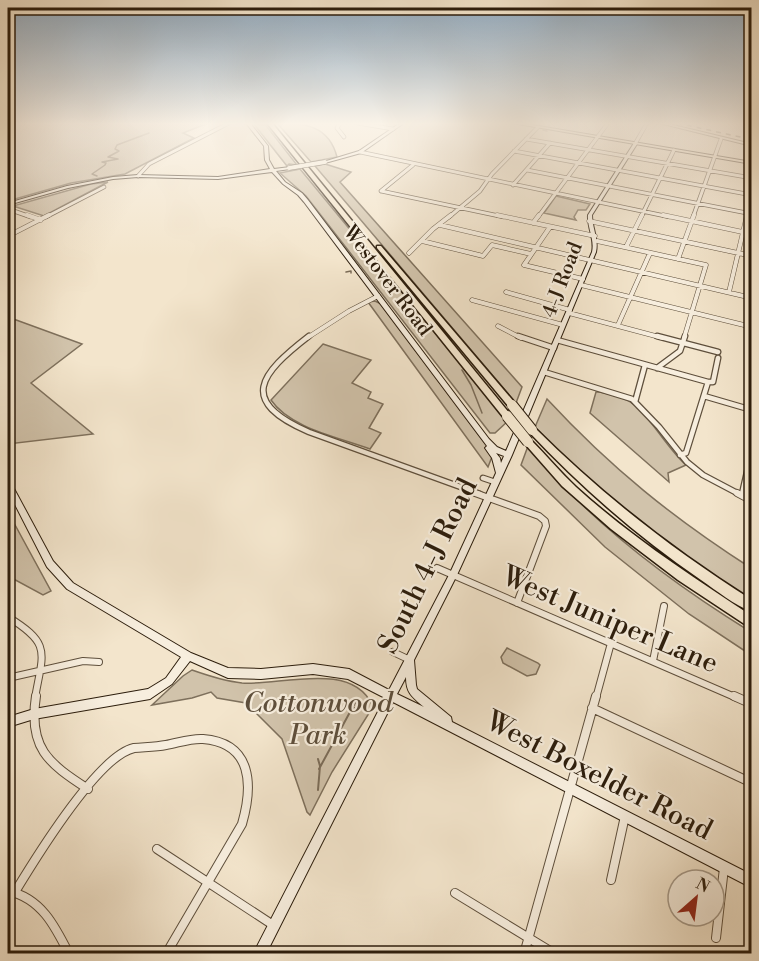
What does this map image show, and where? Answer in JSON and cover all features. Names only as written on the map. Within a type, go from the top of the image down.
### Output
[{"type":"highway","points":[[306,168],[507,416],[613,509],[678,559],[752,607]]},
{"type":"highway","points":[[309,168],[512,405],[530,436],[570,487],[606,519],[688,582],[751,623]]},
{"type":"street","points":[[138,176],[145,168]]},
{"type":"street","points":[[8,204],[85,183],[138,176],[212,179],[290,168]]},
{"type":"street","points":[[409,168],[381,191],[533,223],[706,265],[680,351],[657,368]]},
{"type":"street","points":[[427,168],[752,234]]},
{"type":"street","points":[[409,253],[463,208],[498,168]]},
{"type":"street","points":[[533,223],[574,168]]},
{"type":"street","points":[[602,168],[751,195],[749,213],[742,232],[729,292]]},
{"type":"street","name":"4-J Road","points":[[508,455],[591,260],[596,239],[589,222],[620,168]]},
{"type":"street","points":[[626,247],[665,168]]},
{"type":"street","points":[[691,168],[752,178]]},
{"type":"street","points":[[678,259],[711,168]]},
{"type":"street","points":[[513,185],[527,170],[749,213]]},
{"type":"street","name":"Westover Road","points":[[273,171],[284,183],[300,194],[487,441],[494,449],[508,455]]},
{"type":"street","points":[[8,236],[104,187]]},
{"type":"street","points":[[8,209],[41,220]]},
{"type":"street","points":[[589,222],[752,256]]},
{"type":"street","points":[[440,225],[752,298]]},
{"type":"street","points":[[550,227],[524,265],[630,297],[752,327]]},
{"type":"street","points":[[422,241],[483,256],[492,245],[531,254]]},
{"type":"street","points":[[618,325],[650,253]]},
{"type":"street","points":[[506,292],[718,355],[712,382],[708,382],[557,340]]},
{"type":"street","points":[[378,296],[322,327],[284,355],[264,380],[261,388],[264,398],[269,407],[294,426],[539,516],[545,521],[546,526],[517,603]]},
{"type":"street","points":[[472,300],[563,325]]},
{"type":"street","points":[[498,326],[526,340],[554,348]]},
{"type":"street","points":[[636,402],[645,365]]},
{"type":"street","points":[[544,372],[627,397],[636,402],[680,455],[703,475],[752,501]]},
{"type":"street","points":[[680,455],[686,453],[708,382]]},
{"type":"street","points":[[704,396],[752,410]]},
{"type":"street","points":[[487,441],[486,445],[496,459],[500,472]]},
{"type":"street","points":[[742,495],[752,450]]},
{"type":"street","name":"South 4-J Road","points":[[258,954],[453,575],[508,455]]},
{"type":"street","points":[[483,478],[495,482]]},
{"type":"street","points":[[8,485],[50,564],[69,586],[188,656],[228,673],[261,674],[313,669],[349,674],[457,729]]},
{"type":"street","name":"West Juniper Lane","points":[[437,568],[752,704]]},
{"type":"street","points":[[653,661],[664,606]]},
{"type":"street","points":[[8,618],[37,635],[43,658],[33,728],[43,755],[53,766],[88,789]]},
{"type":"street","points":[[524,954],[611,643]]},
{"type":"street","points":[[393,652],[410,660],[411,687],[414,692],[457,729]]},
{"type":"street","points":[[8,722],[34,714],[150,694],[169,681],[188,656]]},
{"type":"street","points":[[8,678],[83,661],[99,662]]},
{"type":"street","points":[[592,708],[752,783]]},
{"type":"street","name":"West Boxelder Road","points":[[457,729],[724,868]]},
{"type":"street","points":[[69,954],[52,920],[35,901],[11,891],[108,764],[124,751],[201,739],[220,742],[235,750],[245,763],[250,781],[249,803],[242,824],[166,954]]},
{"type":"street","points":[[611,880],[625,816]]},
{"type":"street","points":[[157,849],[273,925]]},
{"type":"street","name":"West Boxelder Road","points":[[726,869],[752,882]]},
{"type":"street","points":[[455,893],[555,954]]},
{"type":"street","points":[[716,938],[717,928]]},
{"type":"green space","points":[[8,168],[137,168],[125,174],[71,183],[8,201]]},
{"type":"green space","points":[[317,168],[338,168],[351,172],[340,182],[522,387],[516,403]]},
{"type":"green space","points":[[300,169],[508,421],[495,433],[490,433],[306,196],[280,173]]},
{"type":"green space","points":[[108,182],[44,216],[13,206],[91,184]]},
{"type":"green space","points":[[556,196],[590,204],[586,210],[578,210],[574,217],[576,220],[544,213]]},
{"type":"green space","points":[[375,301],[381,304],[493,454],[488,467],[368,302]]},
{"type":"green space","points":[[8,317],[82,344],[31,383],[93,434],[8,444]]},
{"type":"green space","points":[[323,344],[371,360],[352,383],[371,392],[368,398],[383,404],[369,428],[381,433],[370,449],[302,425],[279,410],[271,400]]},
{"type":"green space","points":[[596,392],[620,397],[634,404],[686,465],[668,473],[669,482],[590,413]]},
{"type":"green space","points":[[547,399],[619,470],[644,491],[695,530],[751,568],[751,603],[659,541],[560,454],[535,427]]},
{"type":"green space","points":[[528,446],[551,473],[604,525],[661,571],[751,632],[751,655],[689,614],[605,547],[521,465]]},
{"type":"green space","points":[[8,512],[51,591],[43,595],[8,576]]},
{"type":"green space","points":[[507,648],[538,663],[540,665],[536,674],[527,676],[503,663],[501,657]]},
{"type":"green space","name":"Cottonwood Park","points":[[192,670],[242,683],[313,678],[332,679],[348,683],[362,691],[372,705],[371,710],[332,772],[310,815],[282,739],[246,703],[217,698],[211,692],[152,705]]},
{"type":"waterway","points":[[97,176],[92,174],[101,168]]},
{"type":"waterway","points":[[346,272],[351,271],[351,273]]},
{"type":"waterway","points":[[462,370],[471,385],[482,413]]},
{"type":"waterway","points":[[320,767],[356,701]]},
{"type":"waterway","points":[[354,708],[367,709]]},
{"type":"waterway","points":[[318,759],[320,767]]},
{"type":"waterway","points":[[318,790],[320,767]]}]
